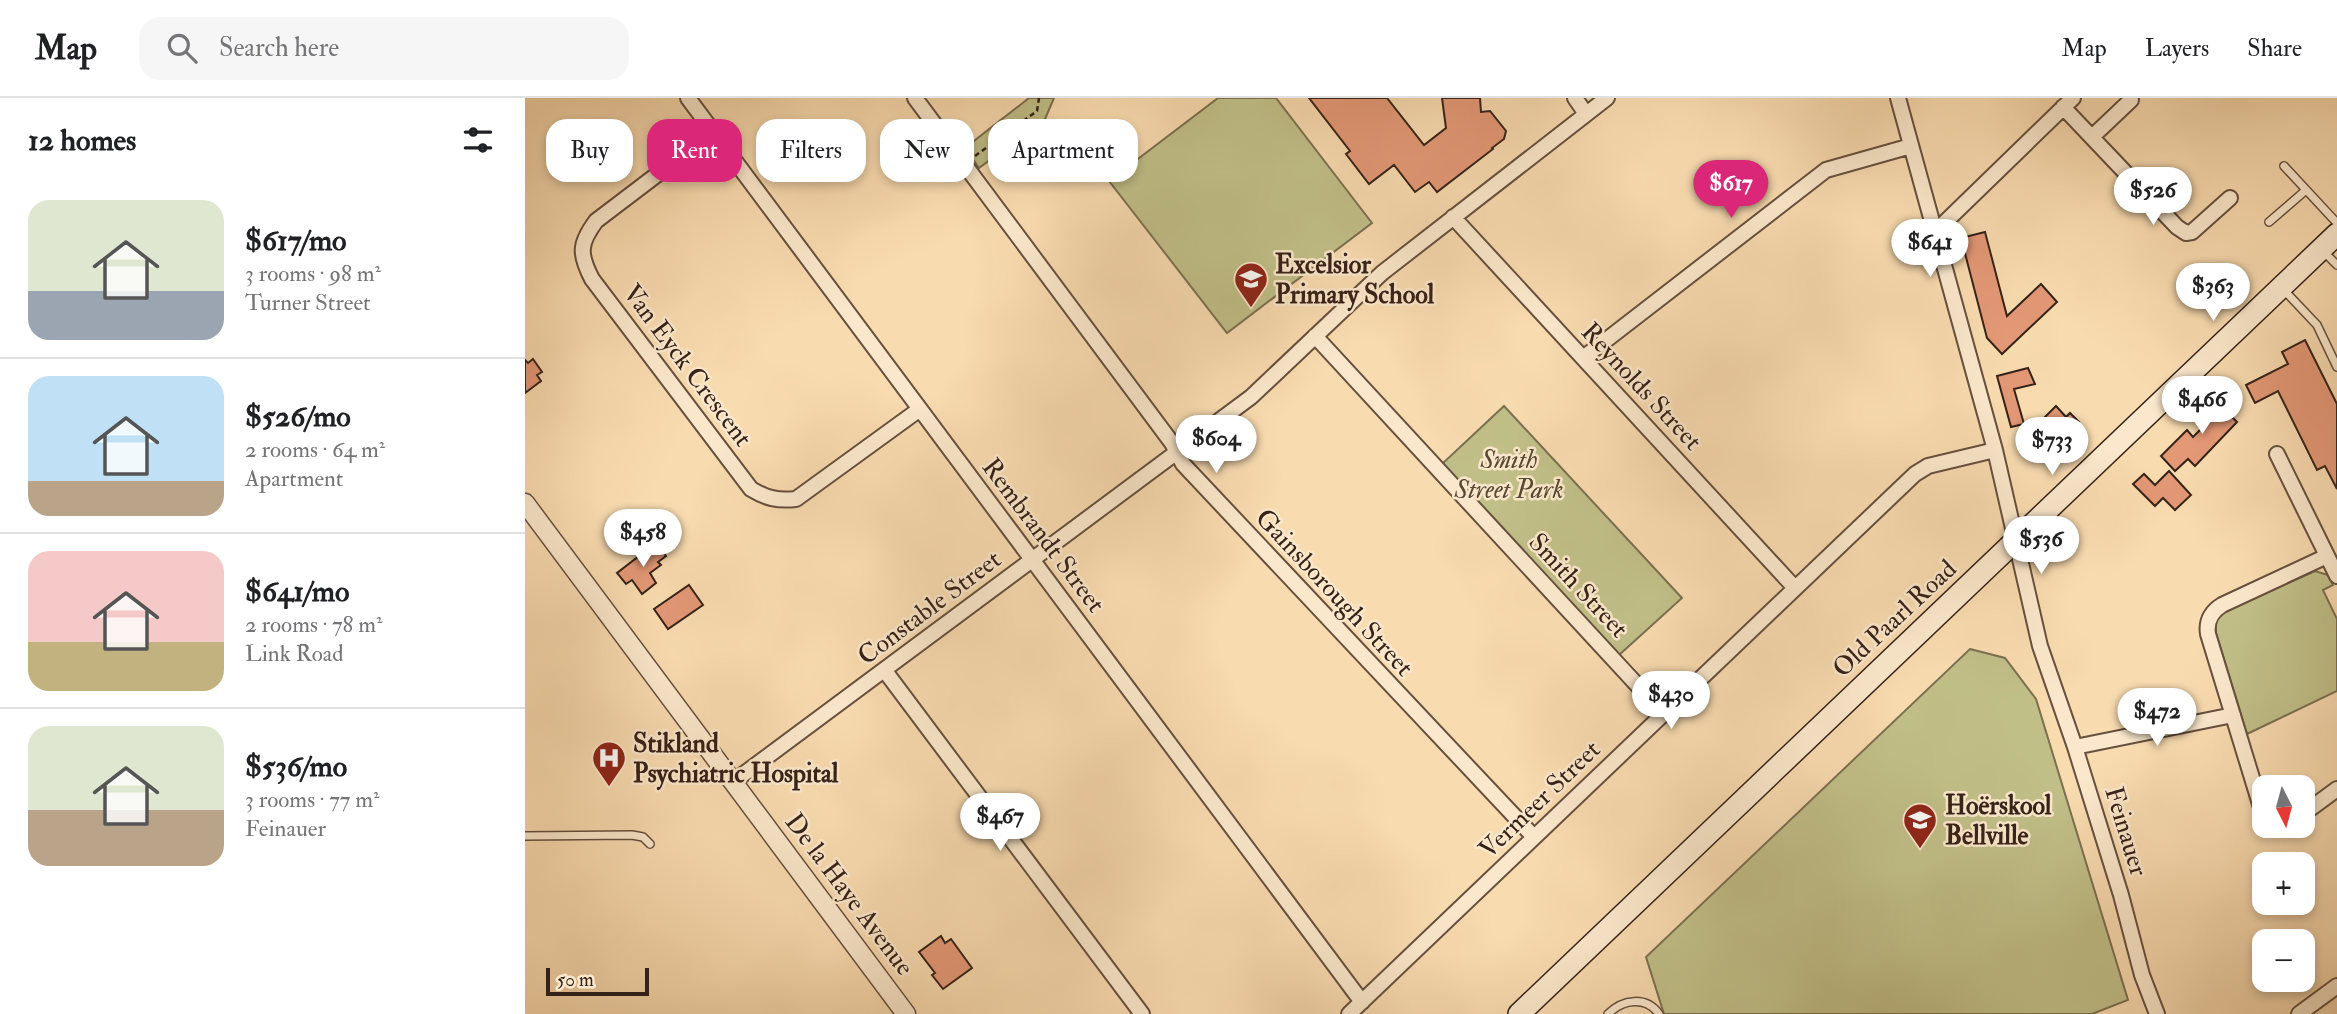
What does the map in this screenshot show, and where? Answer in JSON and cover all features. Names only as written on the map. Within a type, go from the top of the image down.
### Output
[{"type":"main road","name":"Old Paarl Road","points":[[1519,1014],[2337,234]]},
{"type":"street","name":"Rembrandt Street","points":[[688,98],[704,119]]},
{"type":"street","name":"Gainsborough Street","points":[[915,98],[931,119]]},
{"type":"street","points":[[1575,98],[1586,114]]},
{"type":"street","name":"Constable Street","points":[[733,782],[1251,397],[1381,273],[1607,98]]},
{"type":"street","name":"Feinauer","points":[[1898,98],[1995,450],[2041,646],[2121,895],[2142,975],[2157,1014]]},
{"type":"street","points":[[2092,137],[2131,100]]},
{"type":"street","points":[[1935,232],[2068,103],[2092,137],[2176,226],[2186,233],[2192,232],[2230,198]]},
{"type":"street","points":[[1583,358],[1820,174],[1833,167],[1911,146]]},
{"type":"street","name":"Rembrandt Street","points":[[742,170],[1362,1002]]},
{"type":"street","name":"Gainsborough Street","points":[[974,177],[1164,431],[1183,464],[1534,838]]},
{"type":"street","name":"Van Eyck Crescent","points":[[647,182],[596,221],[584,238],[582,252],[585,266],[592,279],[751,489],[767,498],[781,501],[796,499],[920,409]]},
{"type":"street","name":"Reynolds Street","points":[[1453,217],[1795,587]]},
{"type":"street","name":"Smith Street","points":[[1315,336],[1664,713]]},
{"type":"street","name":"Vermeer Street","points":[[1349,1014],[1919,471],[1995,450]]},
{"type":"street","points":[[2277,454],[2337,576]]},
{"type":"street","name":"De la Haye Avenue","points":[[525,503],[907,1014]]},
{"type":"street","points":[[2252,779],[2208,634],[2208,623],[2213,612],[2222,605],[2327,556]]},
{"type":"street","points":[[885,671],[1142,1014]]},
{"type":"street","points":[[2075,747],[2232,715]]},
{"type":"street","points":[[2315,805],[2337,789]]},
{"type":"street","points":[[2299,1014],[2337,986]]},
{"type":"lane","points":[[2284,166],[2337,223]]},
{"type":"lane","points":[[2269,222],[2306,190]]},
{"type":"lane","points":[[2321,248],[2337,265]]},
{"type":"lane","points":[[2281,287],[2317,325],[2337,367]]},
{"type":"lane","points":[[525,836],[632,835],[643,837],[650,844]]},
{"type":"lane","points":[[1608,1014],[1620,1005],[1637,1002],[1648,1003],[1659,1014]]},
{"type":"path","points":[[974,157],[1037,111],[1039,98]]},
{"type":"green space","points":[[1029,98],[1054,98],[1045,119],[1002,119]]},
{"type":"green space","points":[[1218,98],[1276,98],[1372,223],[1227,333],[1110,182],[1138,182],[1138,159]]},
{"type":"green space","points":[[988,130],[988,161],[979,168],[974,161],[974,141]]},
{"type":"green space","name":"Smith Street Park","points":[[1504,406],[1682,598],[1619,655],[1442,464]]},
{"type":"green space","points":[[2315,571],[2328,575],[2333,585],[2323,590],[2337,619],[2337,691],[2247,734],[2216,633],[2216,621],[2224,612]]},
{"type":"green space","name":"Hoërskool Bellville","points":[[1970,649],[2005,658],[2036,699],[2128,1000],[2092,1014],[1664,1014],[1646,957]]},
{"type":"building","points":[[1309,98],[1387,98],[1424,145],[1446,128],[1442,98],[1480,98],[1481,112],[1490,111],[1506,131],[1504,139],[1493,149],[1437,192],[1429,182],[1415,192],[1394,165],[1369,184],[1346,154],[1350,151]]},
{"type":"building","points":[[1985,232],[2007,316],[2041,284],[2057,302],[2002,354],[1987,338],[1961,238]]},
{"type":"building","points":[[2305,340],[2337,404],[2337,489],[2325,466],[2317,470],[2278,391],[2255,403],[2246,385],[2288,364],[2282,352]]},
{"type":"building","points":[[533,359],[542,372],[537,375],[541,381],[525,393],[525,360],[528,363]]},
{"type":"building","points":[[2028,368],[2035,384],[2014,389],[2024,424],[2011,427],[1997,376]]},
{"type":"building","points":[[2221,394],[2231,404],[2225,410],[2237,422],[2195,466],[2188,459],[2175,471],[2161,456],[2187,430],[2193,437],[2211,419],[2203,411]]},
{"type":"building","points":[[2056,406],[2066,417],[2070,413],[2079,422],[2059,440],[2041,421]]},
{"type":"building","points":[[2169,471],[2191,495],[2175,510],[2163,498],[2155,506],[2133,484],[2144,474],[2155,485]]},
{"type":"building","points":[[656,543],[666,556],[658,562],[661,565],[650,573],[656,583],[642,594],[632,580],[626,584],[617,573]]},
{"type":"building","points":[[689,585],[703,605],[668,629],[654,609]]},
{"type":"building","points":[[941,936],[945,943],[951,939],[972,968],[943,989],[919,952]]},
{"type":"place","name":"Excelsior Primary School","points":[[1251,309]]},
{"type":"place","name":"Stikland Psychiatric Hospital","points":[[609,788]]},
{"type":"place","name":"Hoërskool Bellville","points":[[1920,850]]}]
